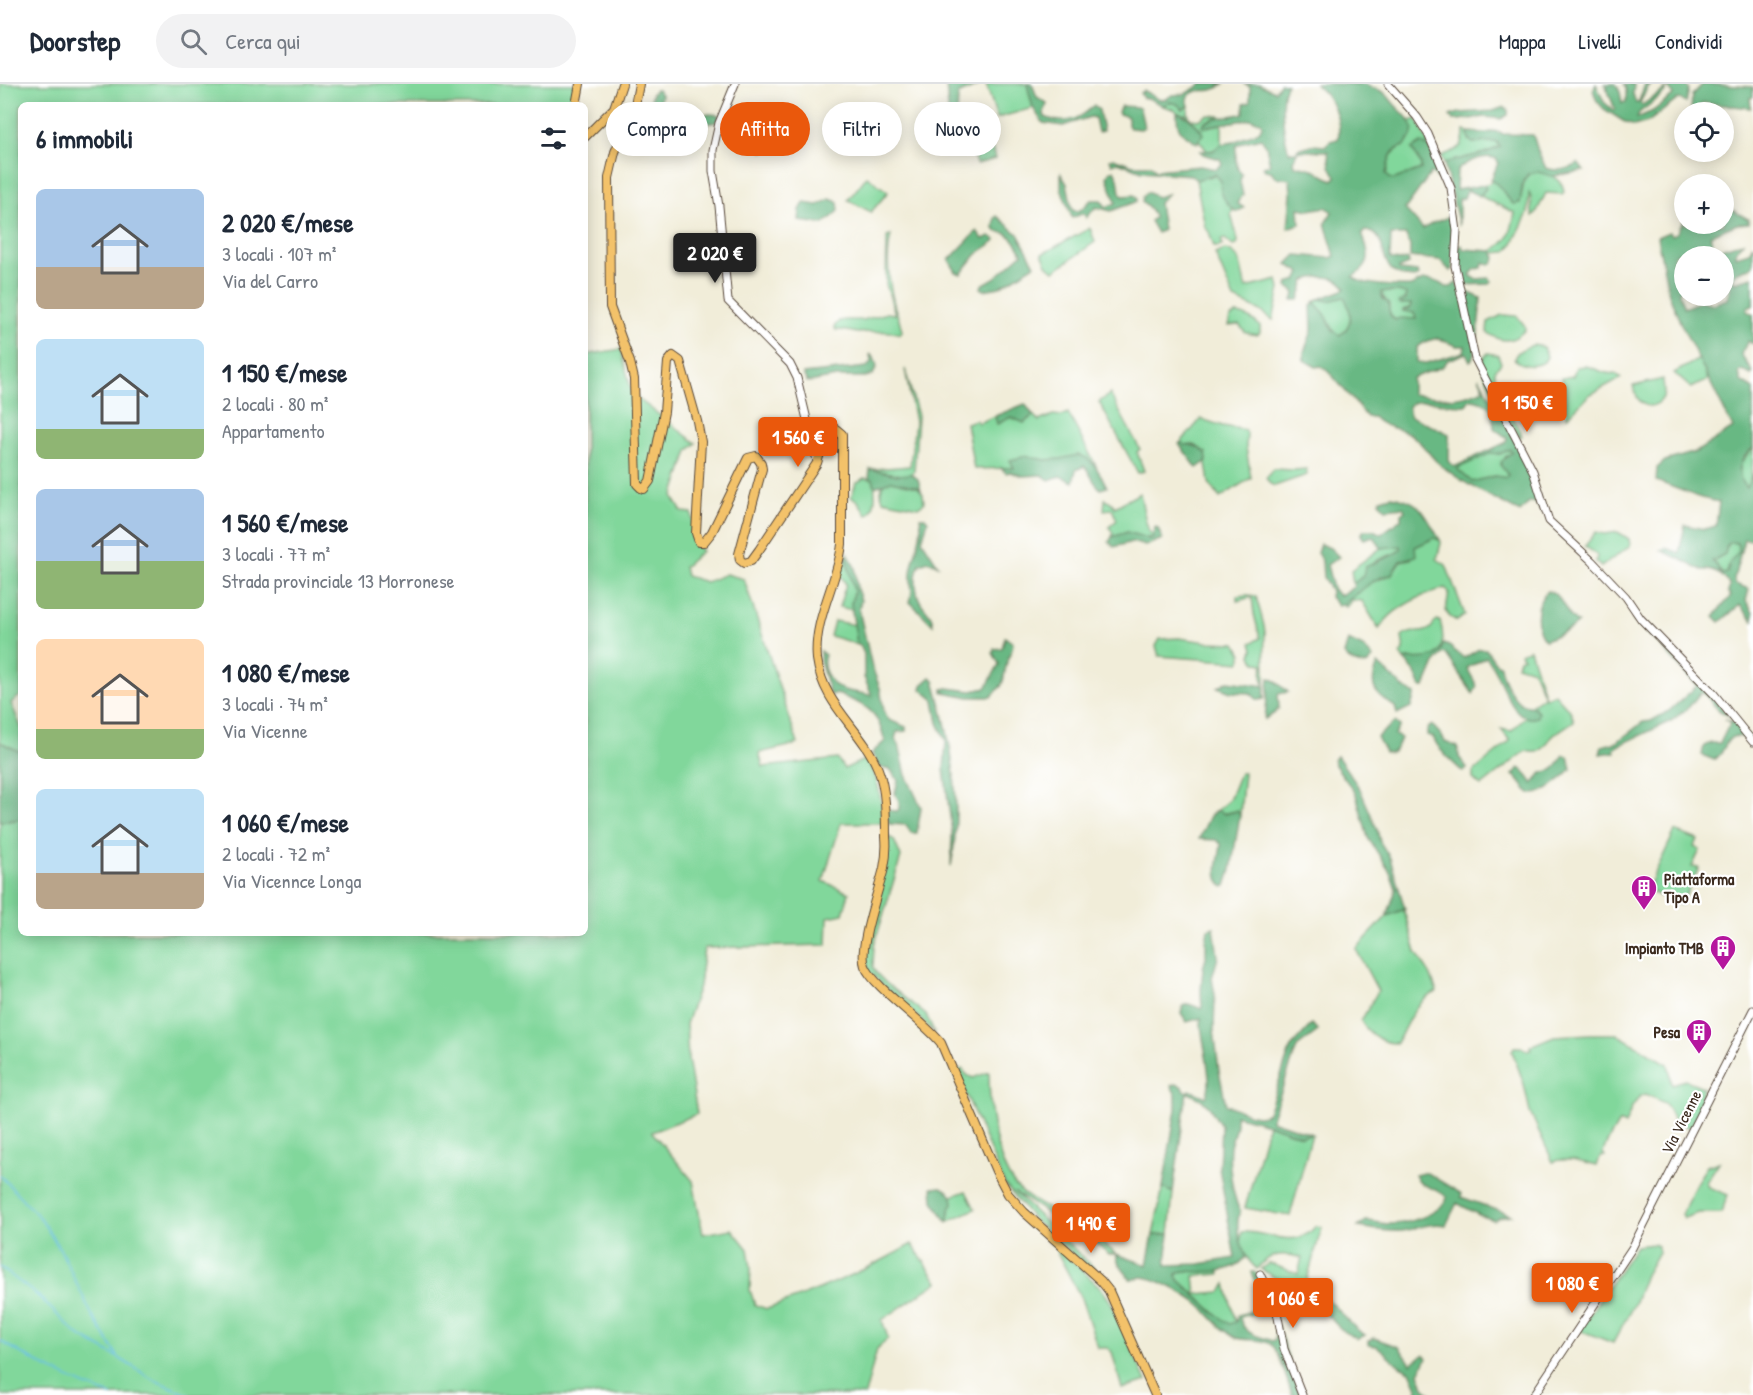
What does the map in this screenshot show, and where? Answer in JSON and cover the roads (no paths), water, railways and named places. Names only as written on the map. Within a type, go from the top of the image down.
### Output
[{"type":"main road","points":[[577,102],[580,84]]},
{"type":"main road","points":[[588,134],[614,108],[622,84]]},
{"type":"main road","points":[[639,84],[635,105],[610,165],[608,278],[612,318],[627,353],[634,380],[637,484],[644,489],[650,481],[664,412],[668,362],[672,356],[680,361],[700,431],[701,463],[696,533],[699,542],[704,542],[712,532],[748,458],[756,456],[762,469],[739,554],[740,560],[744,563],[751,561],[817,463],[826,434],[833,429],[839,431],[843,437],[842,544],[819,631],[817,656],[820,673],[829,696],[872,757],[879,771],[882,788],[886,850],[865,943],[864,964],[874,979],[941,1043],[996,1171],[1016,1204],[1101,1281],[1109,1291],[1155,1395]]},
{"type":"street","points":[[735,84],[719,123],[712,150],[729,301],[790,364],[797,378],[817,463]]},
{"type":"street","points":[[1388,84],[1417,117],[1428,134],[1451,188],[1457,231],[1455,266],[1475,359],[1533,471],[1550,521],[1626,597],[1641,619],[1714,694],[1753,742]]},
{"type":"street","name":"Via Vicenne","points":[[1534,1395],[1633,1247],[1753,1010]]},
{"type":"street","points":[[1260,1274],[1277,1312],[1284,1350],[1302,1395]]},
{"type":"waterway","points":[[0,1175],[40,1218],[60,1249],[93,1317],[119,1358],[152,1379],[189,1395]]},
{"type":"waterway","points":[[0,1267],[38,1296],[78,1335],[117,1357]]},
{"type":"waterway","points":[[0,1341],[68,1378],[112,1395]]},
{"type":"place","name":"Piattaforma Tipo A","points":[[1644,911]]},
{"type":"place","name":"Impianto TMB","points":[[1723,971]]},
{"type":"place","name":"Pesa","points":[[1699,1055]]}]
